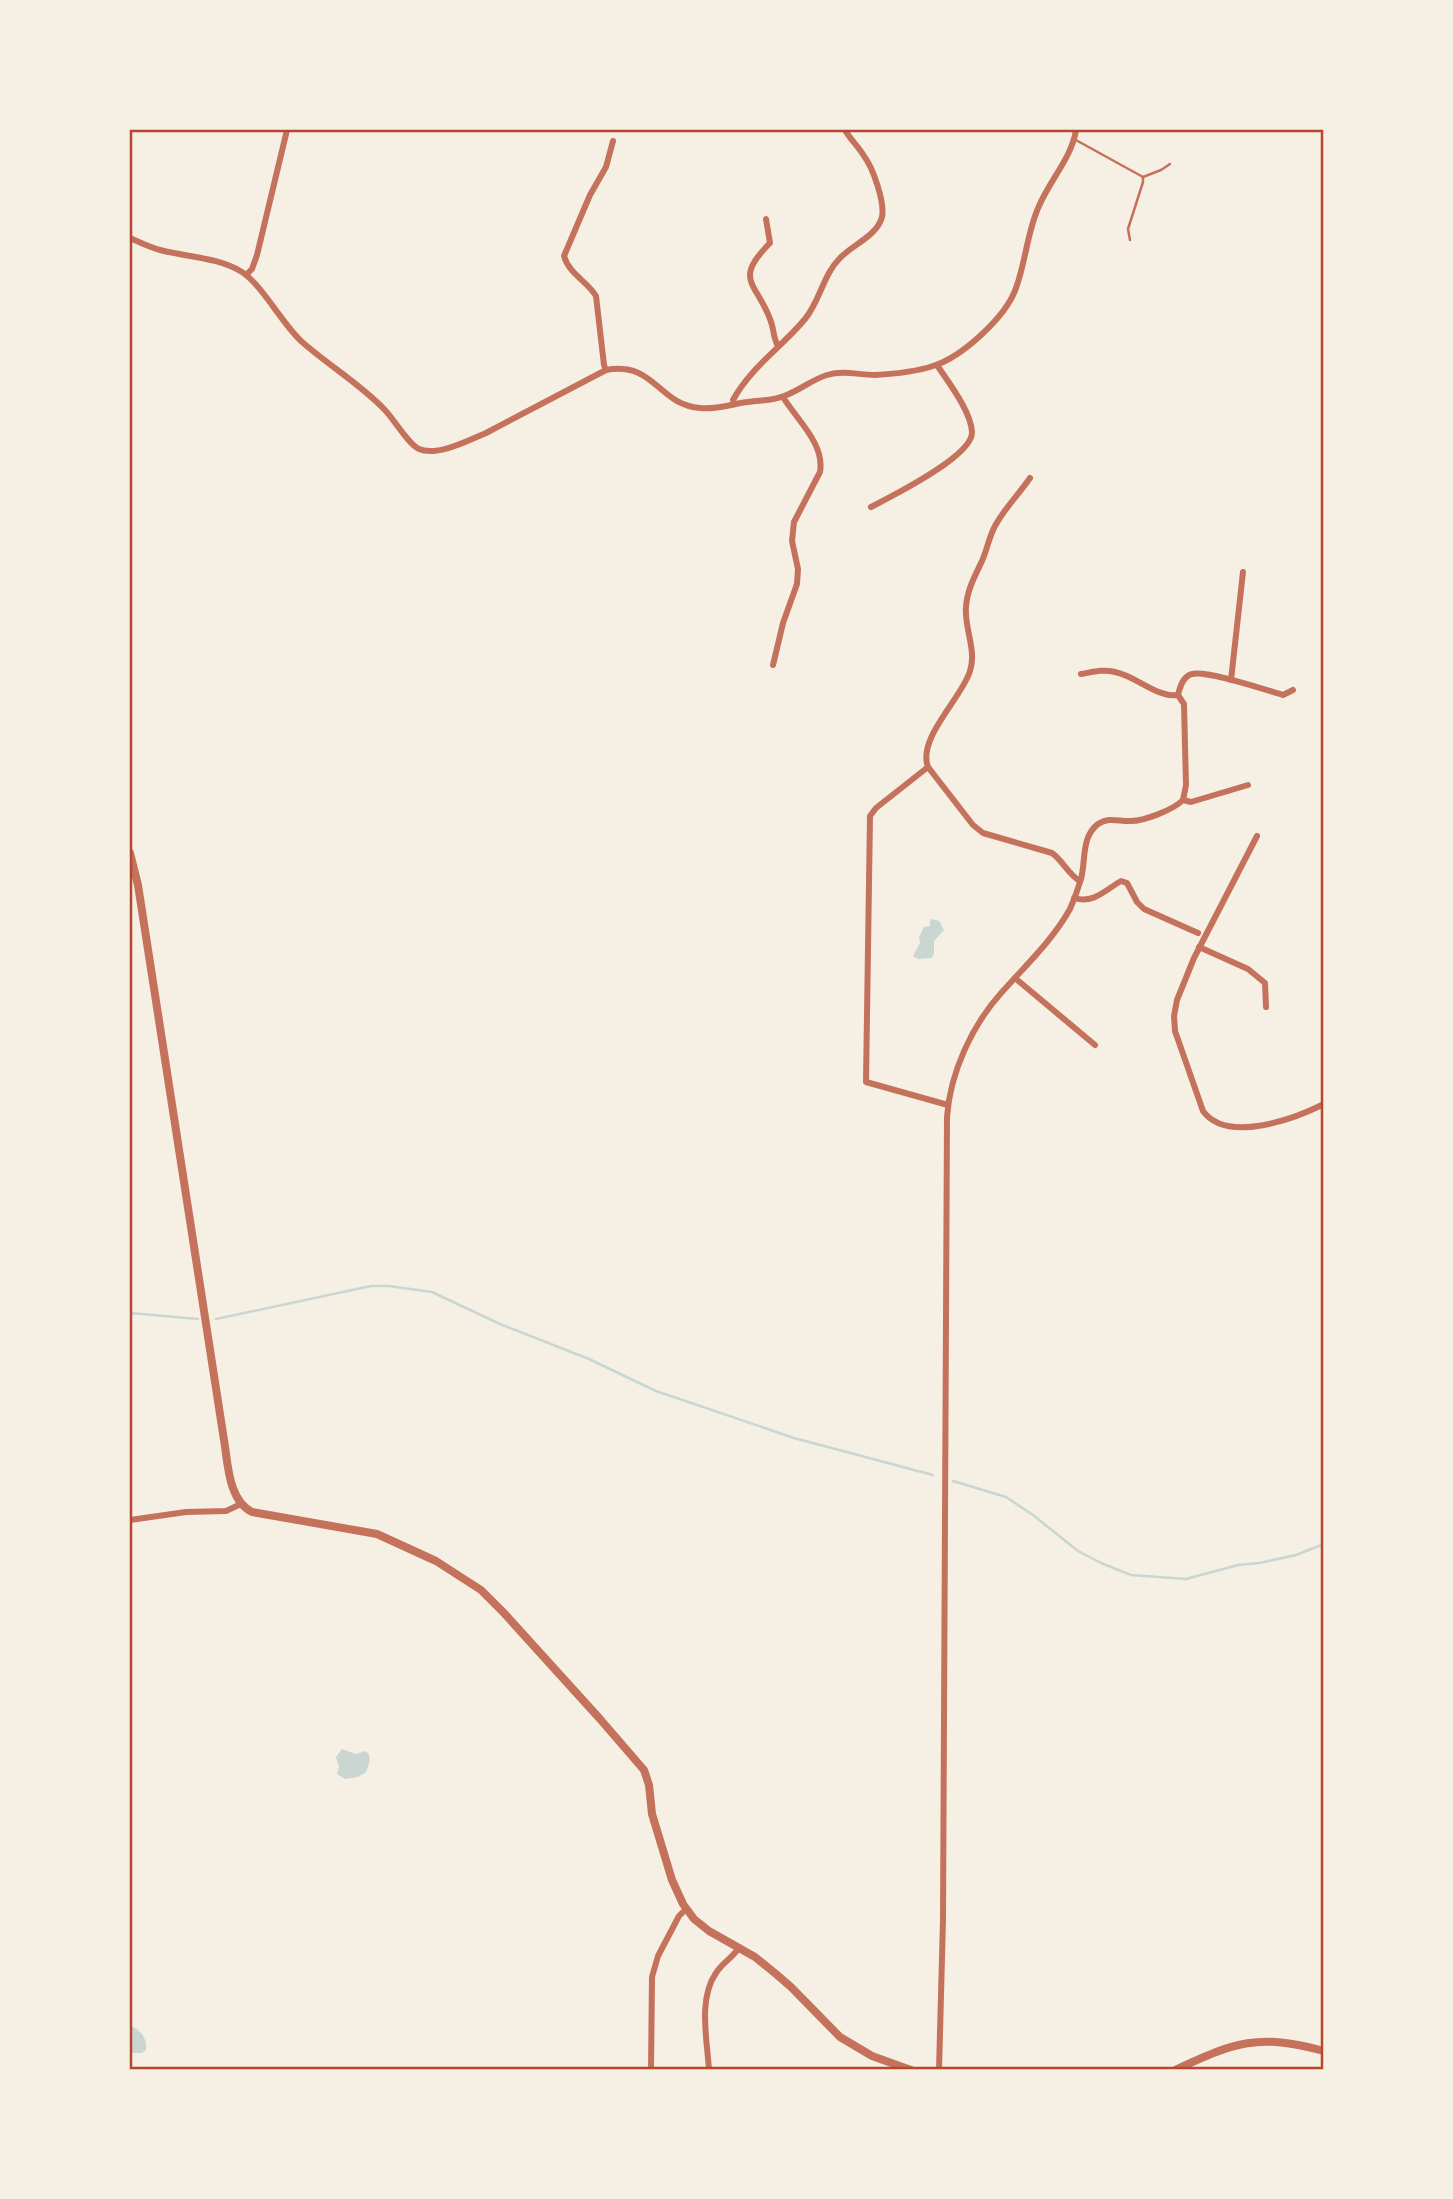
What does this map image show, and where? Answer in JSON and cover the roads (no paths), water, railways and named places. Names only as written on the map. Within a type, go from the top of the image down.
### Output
[{"type":"street","points":[[246,275],[252,269],[257,255],[287,130]]},
{"type":"street","points":[[735,404],[733,400],[738,392],[806,318],[839,258],[876,228],[882,216],[877,186],[869,166],[845,130]]},
{"type":"street","points":[[130,239],[158,250],[234,268],[246,275],[285,324],[381,406],[413,445],[421,450],[435,451],[467,441],[505,424],[606,370],[617,368],[643,374],[675,401],[689,407],[716,409],[783,397],[805,384],[829,375],[887,374],[937,365],[974,341],[1003,311],[1015,291],[1036,212],[1074,139],[1076,130]]},
{"type":"street","points":[[606,370],[596,296],[592,289],[569,269],[564,256],[590,195],[606,167],[613,141]]},
{"type":"street","points":[[766,219],[770,243],[755,258],[750,275],[751,284],[770,317],[778,346]]},
{"type":"street","points":[[871,507],[950,461],[970,442],[973,432],[969,418],[937,365]]},
{"type":"street","points":[[774,665],[782,623],[797,584],[798,569],[792,541],[794,522],[821,472],[822,463],[814,442],[783,397]]},
{"type":"street","points":[[1030,478],[996,525],[972,581],[965,608],[972,650],[970,672],[926,751],[928,767],[973,825],[983,833],[1052,853],[1080,881]]},
{"type":"street","points":[[1231,680],[1243,572]]},
{"type":"street","points":[[1081,674],[1104,670],[1118,672],[1167,695],[1178,695]]},
{"type":"street","points":[[1178,695],[1185,679],[1191,674],[1231,680],[1283,695],[1293,690]]},
{"type":"street","points":[[939,2070],[944,1907],[948,1105],[966,1049],[986,1012],[1062,923],[1080,881],[1090,831],[1100,822],[1111,819],[1142,819],[1169,809],[1183,800],[1186,785],[1184,704],[1178,695]]},
{"type":"street","points":[[928,767],[876,808],[870,816],[866,1082],[948,1105]]},
{"type":"street","points":[[1183,800],[1191,802],[1248,785]]},
{"type":"street","points":[[1257,836],[1180,989],[1174,1016],[1175,1031],[1198,1101],[1209,1119],[1218,1124],[1231,1127],[1249,1126],[1292,1118],[1324,1104]]},
{"type":"street","points":[[130,853],[138,885],[229,1471],[236,1497],[252,1512],[363,1531],[388,1538],[436,1561],[481,1590],[505,1613],[644,1770],[649,1785],[652,1814],[675,1887],[694,1919],[709,1931],[755,1957],[791,1987],[840,2038],[872,2056],[911,2070]]},
{"type":"street","points":[[1074,898],[1087,900],[1123,881],[1144,909],[1198,933]]},
{"type":"street","points":[[1199,947],[1256,975],[1265,983],[1266,1007]]},
{"type":"street","points":[[1015,978],[1095,1045]]},
{"type":"street","points":[[130,1520],[186,1512],[226,1511],[241,1504]]},
{"type":"street","points":[[651,2070],[652,1977],[658,1956],[679,1916],[687,1909]]},
{"type":"street","points":[[709,2070],[706,2006],[709,1985],[716,1972],[738,1949]]},
{"type":"street","points":[[1175,2070],[1225,2048],[1255,2041],[1296,2044],[1324,2051]]},
{"type":"lane","points":[[1074,139],[1143,177]]},
{"type":"lane","points":[[1143,177],[1170,164]]},
{"type":"lane","points":[[1130,240],[1128,229],[1143,177]]},
{"type":"waterway","points":[[216,1319],[371,1286],[432,1292],[500,1324],[589,1359],[656,1391],[794,1438],[933,1475]]},
{"type":"waterway","points":[[130,1313],[198,1319]]},
{"type":"waterway","points":[[953,1481],[1006,1497],[1078,1551],[1131,1575],[1186,1579],[1238,1565],[1296,1555],[1324,1544]]}]
